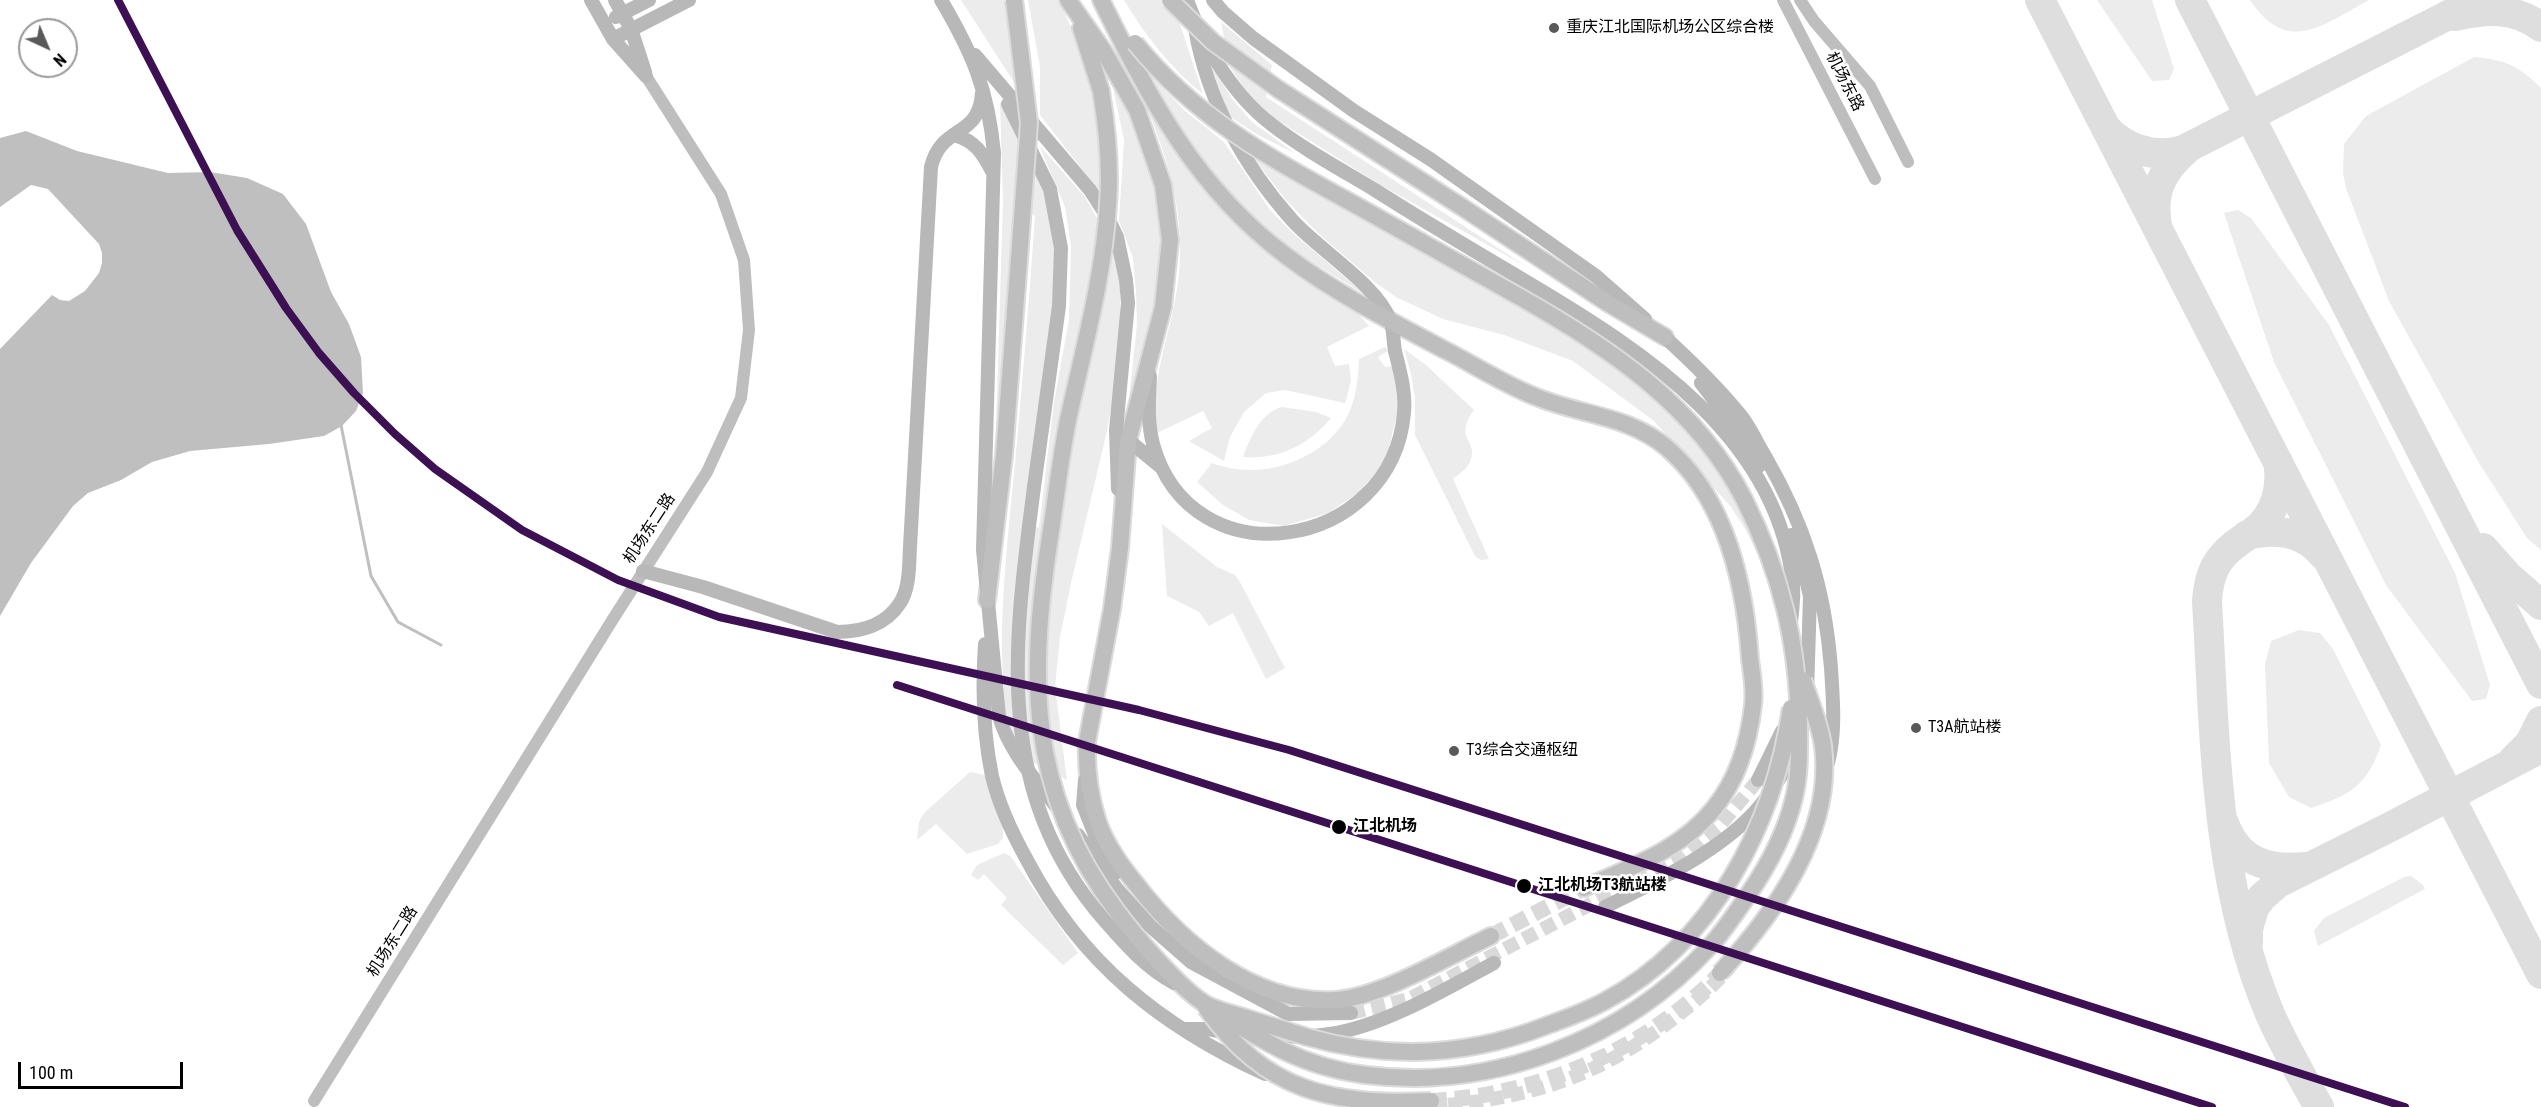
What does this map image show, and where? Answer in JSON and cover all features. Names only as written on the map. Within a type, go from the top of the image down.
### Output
[{"type":"highway","points":[[987,600],[1004,454],[1029,123],[1014,0]]},
{"type":"highway","points":[[1170,0],[1214,42],[1278,89],[1606,302],[1665,337]]},
{"type":"highway","points":[[1071,5],[1101,90],[1107,127],[1108,205],[1089,324],[1067,427],[1041,595],[1037,654],[1038,713],[1044,756],[1057,807],[1073,841],[1117,912],[1184,987],[1205,1004],[1285,1054],[1365,1075],[1400,1078],[1463,1075],[1506,1067],[1595,1034],[1650,1000],[1692,965],[1730,922],[1758,880],[1779,841],[1794,800],[1799,724],[1791,628],[1762,537],[1735,483],[1712,447],[1664,397],[1616,357],[1551,316],[1259,152],[1200,110],[1156,69],[1101,1]]},
{"type":"highway","points":[[1101,1],[1134,69],[1165,122],[1194,165],[1240,216],[1286,255],[1353,300],[1391,321],[1535,397],[1612,419],[1641,430],[1665,446],[1680,461],[1698,486],[1722,528],[1736,566],[1745,605],[1754,701],[1746,742],[1734,777],[1716,806],[1681,841],[1584,888]]},
{"type":"highway","points":[[1071,5],[1103,50],[1137,110],[1163,185],[1168,211],[1169,259],[1163,307],[1151,359],[1134,411],[1122,435],[1120,548],[1107,644],[1087,742],[1087,760],[1098,823],[1120,864],[1151,903],[1202,952],[1255,985],[1285,996],[1314,1000],[1355,996],[1383,988],[1491,936]]},
{"type":"highway","points":[[1720,973],[1762,923],[1787,885],[1808,844],[1821,802],[1824,770],[1823,745],[1795,662]]},
{"type":"highway","points":[[1205,1004],[1334,1044],[1393,1052],[1452,1051],[1514,1039],[1603,1002],[1632,985],[1662,962],[1700,922],[1734,875],[1755,835],[1784,750],[1795,662]]},
{"type":"highway","points":[[1205,1004],[1233,1043],[1267,1070],[1300,1087],[1334,1098],[1401,1102],[1431,1101]]},
{"type":"main road","points":[[591,0],[613,39],[646,76]]},
{"type":"main road","name":"机场东二路","points":[[615,0],[631,29],[646,76]]},
{"type":"main road","points":[[604,23],[649,0]]},
{"type":"main road","points":[[613,39],[689,0]]},
{"type":"main road","points":[[941,0],[967,44],[998,84],[1090,190],[1117,237],[1126,280],[1128,303],[1122,435],[1162,468]]},
{"type":"main road","points":[[1187,0],[1194,19],[1220,64],[1245,100],[1269,123],[1404,209],[1619,339],[1666,373],[1709,414],[1755,474],[1782,530],[1794,589],[1791,628]]},
{"type":"main road","points":[[1213,0],[1252,38],[1354,111],[1430,159],[1596,276],[1665,337],[1709,380],[1743,419],[1799,521],[1816,572],[1829,643],[1834,725],[1831,750],[1822,788],[1785,882],[1755,937],[1736,959]]},
{"type":"main road","points":[[1151,359],[1149,421],[1162,468],[1179,494],[1203,514],[1234,530],[1252,534],[1286,534],[1315,528],[1359,503],[1376,487],[1388,469],[1401,439],[1405,411],[1402,378],[1391,321],[1369,288],[1293,221],[1245,159],[1217,105],[1200,55],[1194,19]]},
{"type":"main road","points":[[967,44],[982,85],[993,138],[983,550],[999,716],[1005,737],[1118,889],[1150,926],[1191,962],[1288,1014],[1351,1012]]},
{"type":"main road","points":[[998,84],[1046,178],[1057,220],[1061,248],[1059,306],[1020,601],[1016,668],[1019,727],[1030,778],[1044,822],[1064,865],[1091,906],[1123,942],[1149,967],[1184,987]]},
{"type":"main road","points":[[643,572],[703,586],[837,632],[853,632],[869,628],[886,617],[900,603],[907,581],[910,547],[928,186],[936,150],[941,143],[968,125],[979,113],[982,85]]},
{"type":"main road","points":[[954,135],[968,140],[979,148],[993,173]]},
{"type":"main road","points":[[1605,907],[1683,866],[1732,831],[1760,805],[1788,766],[1802,734],[1807,695],[1810,596],[1792,537],[1760,466],[1679,351]]},
{"type":"main road","points":[[1758,780],[1778,741],[1792,701],[1803,648],[1810,596]]},
{"type":"main road","points":[[987,600],[984,665],[986,735],[992,776],[1011,829],[1040,886],[1067,926],[1095,959],[1136,996],[1185,1029],[1246,1065],[1304,1092],[1375,1106]]},
{"type":"main road","points":[[1087,760],[1083,805],[1090,826],[1101,850],[1150,926]]},
{"type":"main road","points":[[1185,1029],[1292,1037],[1331,1034],[1385,1017],[1430,998],[1494,963]]},
{"type":"street","name":"机场东路","points":[[1783,0],[1875,179]]},
{"type":"street","name":"机场东路","points":[[1800,0],[1814,21],[1870,86],[1908,162]]},
{"type":"street","name":"机场东二路","points":[[314,1101],[706,472],[741,398],[749,330],[744,260],[721,194],[646,76]]},
{"type":"shaded area","points":[[961,0],[1007,0],[1017,87]]},
{"type":"shaded area","points":[[1028,0],[1058,0],[1078,45],[1086,69],[1095,117],[1099,191],[1040,115],[1040,67]]},
{"type":"shaded area","points":[[1124,0],[1172,0],[1203,94],[1159,51]]},
{"type":"shaded area","points":[[2097,0],[2152,0],[2174,69],[2169,80],[2152,81]]},
{"type":"shaded area","points":[[2250,0],[2369,0],[2322,26],[2292,31],[2278,27],[2264,17]]},
{"type":"shaded area","points":[[1221,22],[1272,65],[1266,97],[1527,267],[1379,184],[1269,115],[1248,95],[1230,67]]},
{"type":"shaded area","points":[[2474,57],[2511,65],[2541,88],[2541,550],[2527,538],[2479,463],[2389,301],[2347,191],[2343,174],[2344,144],[2366,116]]},
{"type":"shaded area","points":[[1209,61],[1232,99],[1252,122],[1296,154],[1258,135],[1229,116]]},
{"type":"shaded area","points":[[1133,75],[1186,163],[1352,307],[1369,326],[1327,347],[1335,366],[1349,364],[1351,381],[1345,403],[1285,390],[1266,393],[1244,412],[1230,437],[1224,461],[1189,441],[1212,428],[1203,411],[1157,433],[1155,398],[1160,364],[1176,295],[1180,266],[1180,237],[1172,182],[1155,128]]},
{"type":"shaded area","points":[[1150,75],[1184,110],[1224,142],[1270,210],[1295,235],[1367,296],[1294,251],[1215,178],[1197,154]]},
{"type":"shaded area","points":[[1111,78],[1146,142],[1161,206],[1164,269],[1142,362],[1129,399],[1137,324],[1136,292],[1133,258],[1119,221],[1124,140]]},
{"type":"shaded area","points":[[1000,102],[1038,169],[1058,249],[1057,280],[1025,522],[1039,528],[1054,402],[1069,320],[1071,247],[1065,207],[1039,145],[1085,197],[1114,249],[1120,282],[1120,356],[1107,431],[1060,637],[1055,687],[1067,780],[1020,752],[1010,738],[1007,727],[1002,665],[1004,583],[1035,216],[1015,206],[995,462],[1003,201]]},
{"type":"shaded area","points":[[26,131],[77,151],[168,173],[210,172],[247,178],[283,194],[306,224],[331,292],[349,324],[361,357],[363,393],[356,411],[342,426],[324,436],[269,444],[190,451],[152,462],[121,480],[88,493],[73,506],[31,563],[0,616],[0,349],[52,295],[60,300],[69,301],[85,291],[99,273],[102,263],[99,244],[48,189],[31,185],[0,207],[0,138]]},
{"type":"shaded area","points":[[1252,156],[1505,298],[1547,323],[1627,378],[1664,409],[1697,443],[1727,482],[1752,526],[1765,569],[1747,532],[1731,507],[1654,421],[1573,361],[1504,335],[1443,319],[1396,297],[1320,235],[1285,199]]},
{"type":"shaded area","points":[[2238,210],[2251,218],[2329,325],[2455,573],[2490,685],[2486,699],[2472,701],[2386,585],[2274,362],[2224,213]]},
{"type":"shaded area","points":[[1385,347],[1388,351],[1378,357],[1385,367],[1394,366],[1398,410],[1388,452],[1376,472],[1358,493],[1328,513],[1284,526],[1249,520],[1223,505],[1197,482],[1212,463],[1248,470],[1267,469],[1302,458],[1318,448],[1332,436],[1348,415],[1356,391],[1359,359]]},
{"type":"shaded area","points":[[1404,349],[1426,365],[1474,410],[1466,428],[1472,449],[1470,462],[1453,479],[1489,559],[1481,560],[1475,556],[1415,435],[1415,398]]},
{"type":"shaded area","points":[[1282,407],[1316,412],[1331,418],[1313,436],[1292,449],[1268,456],[1243,457],[1262,420]]},
{"type":"shaded area","points":[[1162,524],[1217,567],[1235,575],[1285,668],[1266,679],[1233,613],[1209,626],[1199,612],[1167,596]]},
{"type":"shaded area","points":[[2299,630],[2320,633],[2333,649],[2381,745],[2370,770],[2356,787],[2337,798],[2311,808],[2289,797],[2269,763],[2265,664],[2271,641]]},
{"type":"shaded area","points":[[970,772],[985,775],[1003,826],[1003,838],[998,844],[967,854],[936,824],[917,840],[919,822],[924,813]]},
{"type":"shaded area","points":[[1004,853],[1010,856],[1016,864],[1078,953],[1063,965],[1001,905],[1007,898],[984,874],[978,880],[971,875],[977,865]]},
{"type":"shaded area","points":[[2411,876],[2425,889],[2318,946],[2314,931],[2324,918],[2404,877]]},
{"type":"waterway","points":[[341,425],[371,576],[398,622],[441,645]]},
{"type":"taxiway","points":[[2040,0],[2541,974]]},
{"type":"taxiway","points":[[2190,0],[2541,684]]},
{"type":"taxiway","points":[[2106,128],[2122,142],[2152,153],[2183,150],[2478,0]]},
{"type":"taxiway","points":[[2455,16],[2500,11],[2521,16],[2541,27]]},
{"type":"taxiway","points":[[2157,225],[2156,202],[2160,182],[2171,165],[2187,149]]},
{"type":"taxiway","points":[[2278,462],[2278,491],[2267,518],[2224,554],[2211,578],[2207,601],[2212,706],[2221,811],[2238,914],[2252,965],[2270,1014],[2319,1107]]},
{"type":"taxiway","points":[[2247,535],[2268,532],[2289,533],[2307,541],[2323,555]]},
{"type":"taxiway","points":[[2483,548],[2508,576],[2541,605]]},
{"type":"taxiway","points":[[2514,759],[2530,743],[2541,721]]},
{"type":"taxiway","points":[[2248,942],[2248,929],[2254,908],[2262,897],[2278,883],[2541,748]]},
{"type":"taxiway","points":[[2224,823],[2237,847],[2256,861],[2279,867],[2306,867]]},
{"type":"tunnel","points":[[1351,1013],[1409,999],[1683,856],[1722,823],[1758,780]]},
{"type":"tunnel","points":[[1491,936],[1584,888]]},
{"type":"tunnel","points":[[1427,1107],[1461,1104],[1524,1093],[1581,1074],[1637,1045],[1665,1025],[1699,998],[1730,967]]},
{"type":"tunnel","points":[[1431,1101],[1464,1098],[1530,1085],[1593,1062],[1652,1029],[1695,997],[1720,973]]},
{"type":"transit line","points":[[118,0],[237,230],[286,308],[319,353],[354,393],[395,434],[435,469],[522,530],[618,580],[719,617],[1139,710],[1289,750],[2405,1107]]},
{"type":"transit line","points":[[897,685],[2212,1107]]},
{"type":"place","name":"重庆江北国际机场公区综合楼","points":[[1554,28]]},
{"type":"place","name":"T3A航站楼","points":[[1916,728]]},
{"type":"place","name":"T3综合交通枢纽","points":[[1454,751]]},
{"type":"place","name":"江北机场","points":[[1339,827]]},
{"type":"place","name":"江北机场T3航站楼","points":[[1524,886]]}]
